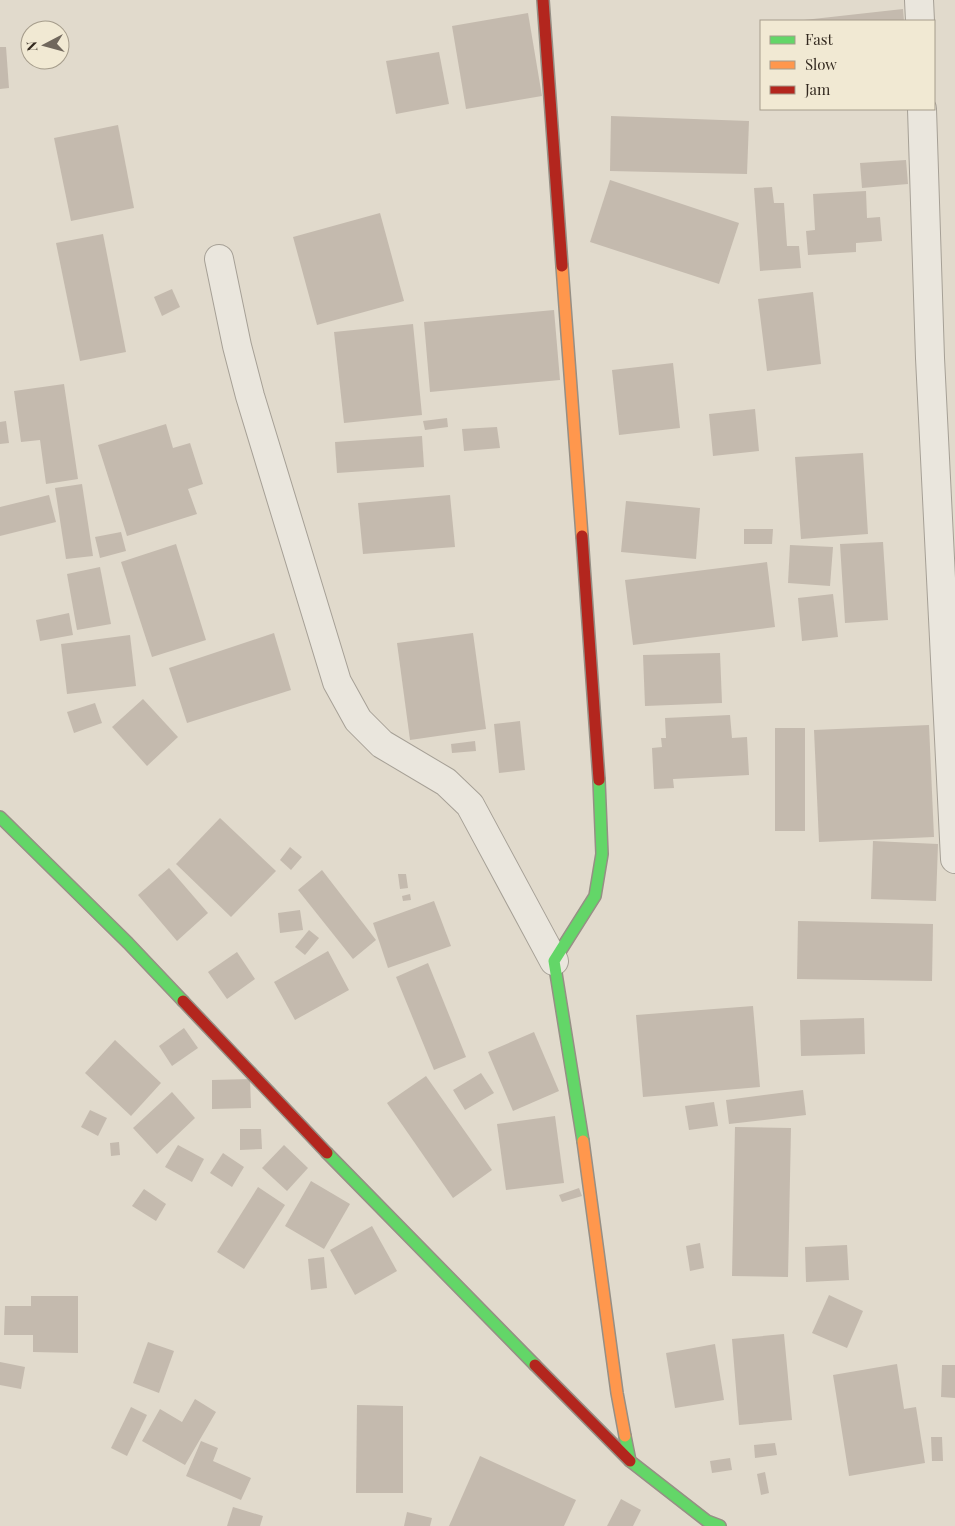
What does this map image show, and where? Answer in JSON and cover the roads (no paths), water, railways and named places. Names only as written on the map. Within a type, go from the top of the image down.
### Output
[{"type":"street","points":[[543,0],[602,803],[602,854],[595,896],[554,961]]},
{"type":"street","points":[[919,0],[920,20]]},
{"type":"street","points":[[922,110],[929,321],[955,859]]},
{"type":"street","points":[[219,259],[236,346],[338,682],[358,720],[382,744],[446,782],[470,805],[554,961],[588,1172],[617,1393],[630,1461]]},
{"type":"street","points":[[0,817],[128,943],[344,1171],[630,1461],[707,1521],[720,1526]]}]
